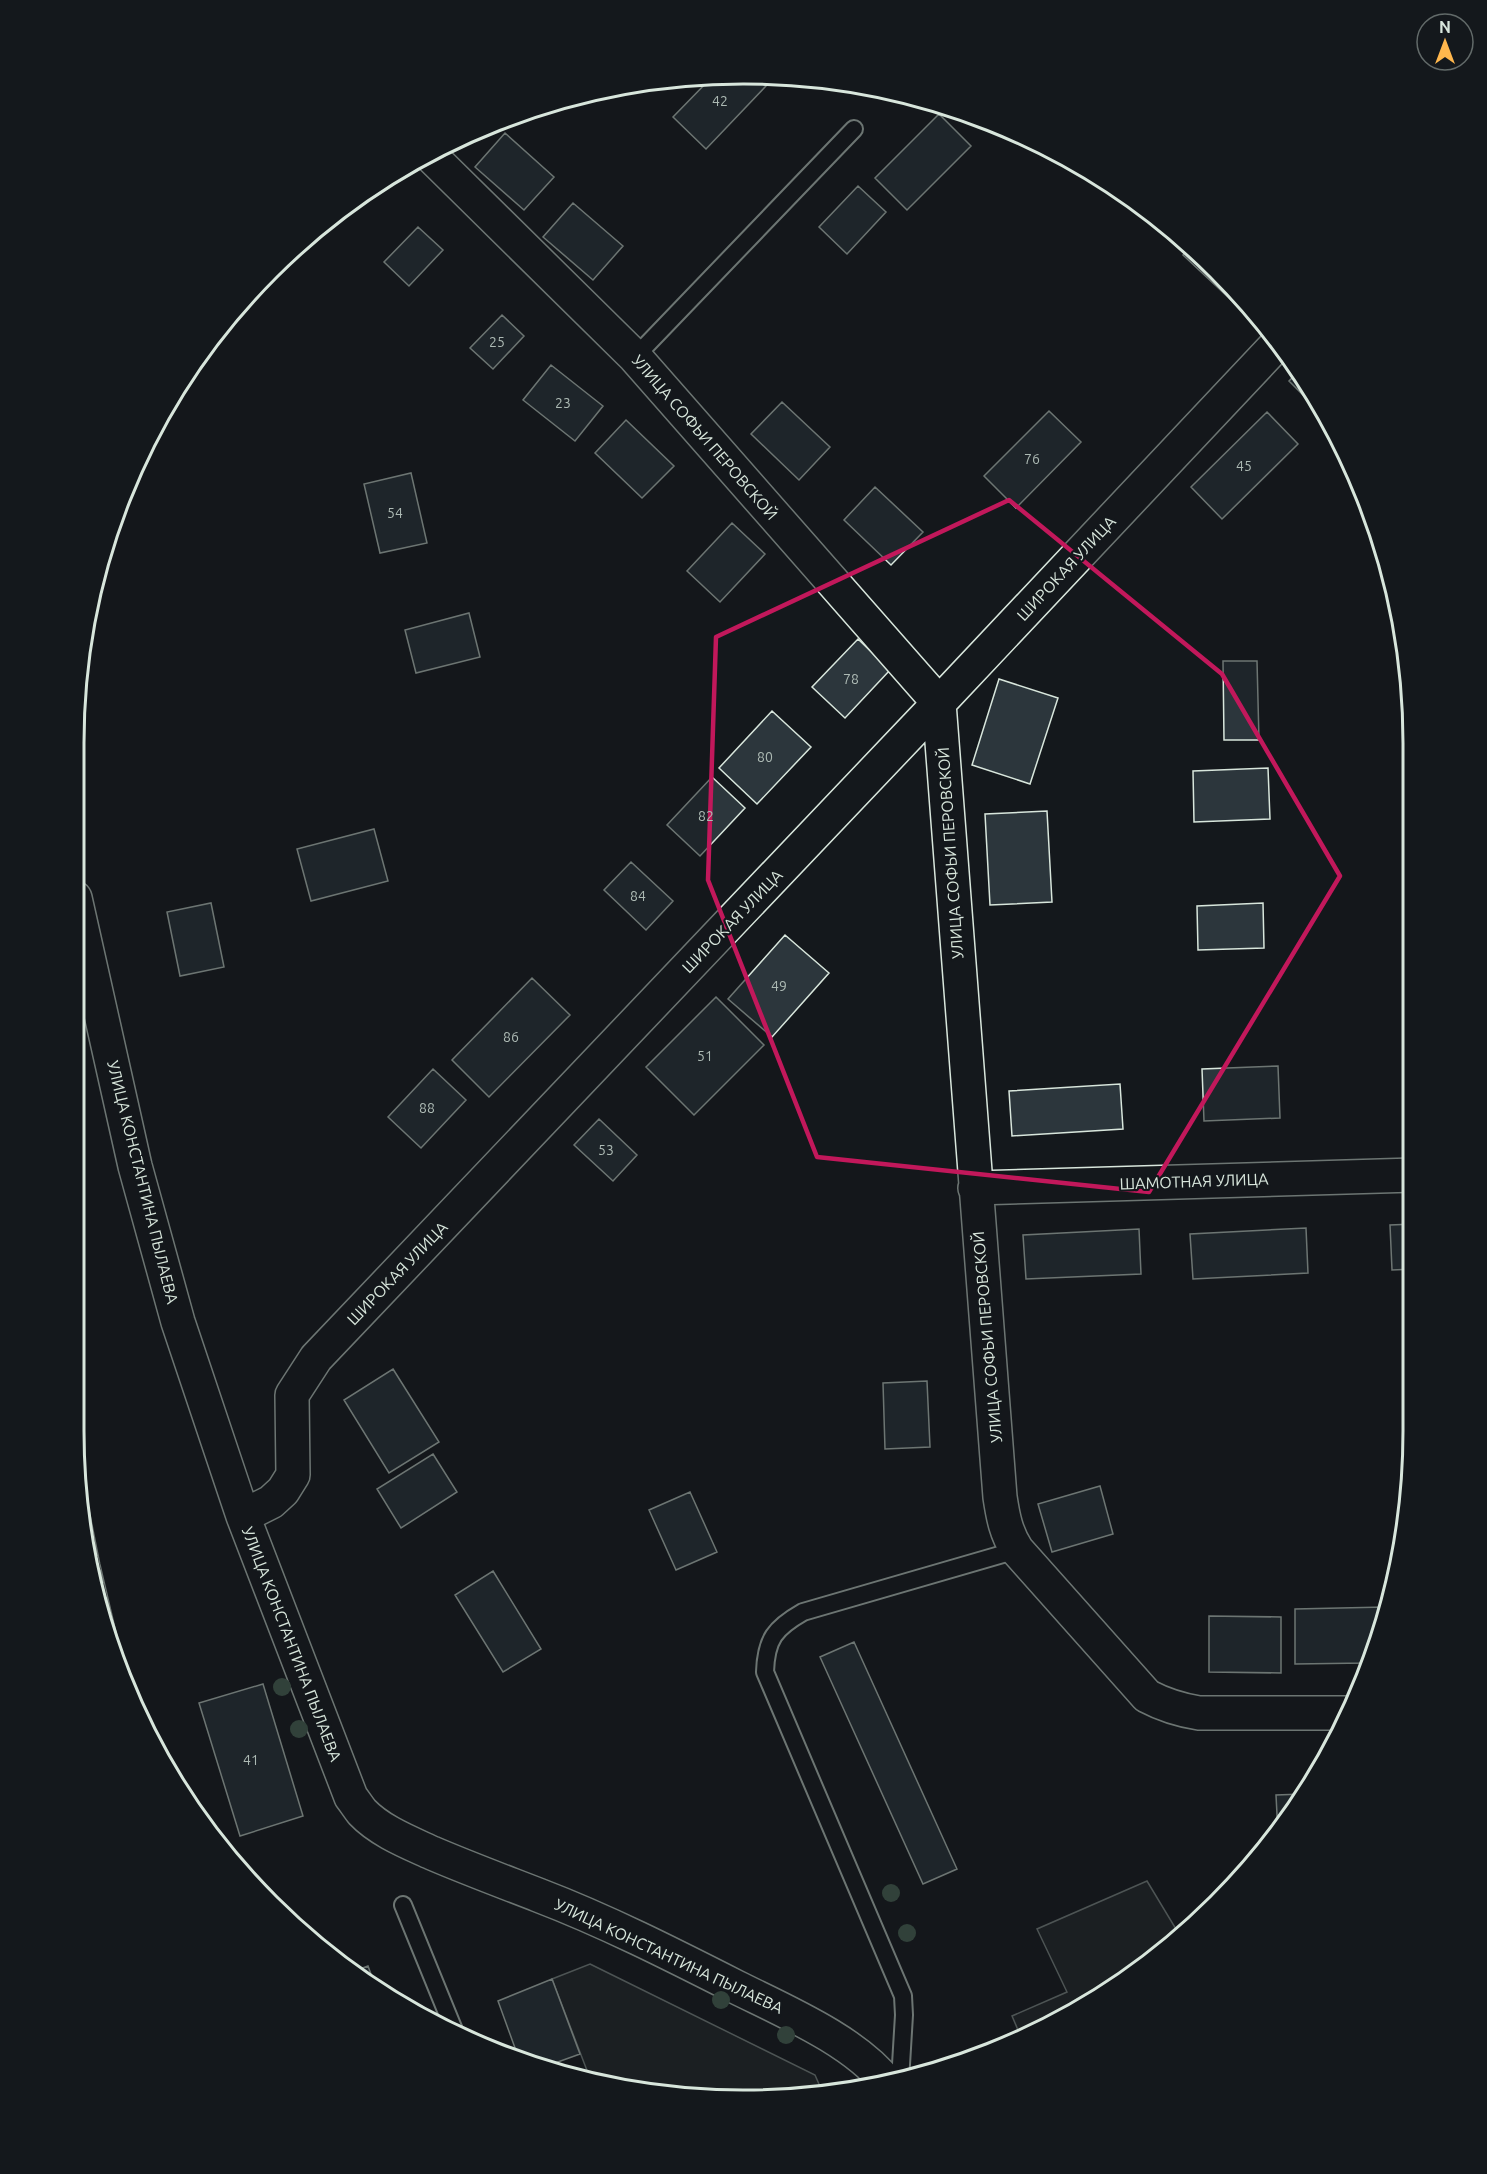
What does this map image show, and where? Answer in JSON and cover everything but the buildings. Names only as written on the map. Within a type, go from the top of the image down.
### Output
[{"type":"street","name":"УЛИЦА СОФЬИ ПЕРОВСКОЙ","points":[[436,161],[635,357],[939,703],[1000,1497],[1003,1520],[1009,1538],[1017,1550],[1147,1696],[1179,1710],[1198,1713],[1339,1713]]},
{"type":"street","name":"ШИРОКАЯ УЛИЦА","points":[[243,1516],[272,1502],[283,1491],[293,1475],[292,1395],[316,1358],[1273,350]]},
{"type":"street","name":"УЛИЦА КОНСТАНТИНА ПЫЛАЕВА","points":[[84,938],[135,1166],[178,1322],[243,1516],[351,1797],[367,1816],[410,1843],[482,1874],[540,1895],[670,1953],[798,2018],[859,2056],[882,2075]]},
{"type":"street","name":"ШАМОТНАЯ УЛИЦА","points":[[975,1188],[1403,1175]]},
{"type":"lane","points":[[635,357],[854,129]]},
{"type":"lane","points":[[901,2071],[903,1996],[765,1672],[766,1653],[772,1639],[783,1624],[803,1612],[1017,1550]]},
{"type":"lane","points":[[404,1905],[450,2021]]},
{"type":"highlighted area","points":[[1009,500],[1222,674],[1340,876],[1149,1192],[817,1157],[708,880],[716,637]]},
{"type":"shaded area","points":[[1147,1881],[1175,1928],[1110,1979],[1073,2002],[1018,2030],[1012,2016],[1067,1992],[1037,1929]]},
{"type":"shaded area","points":[[590,1964],[815,2075],[819,2085],[787,2089],[700,2089],[657,2084],[587,2071],[552,1979]]}]
